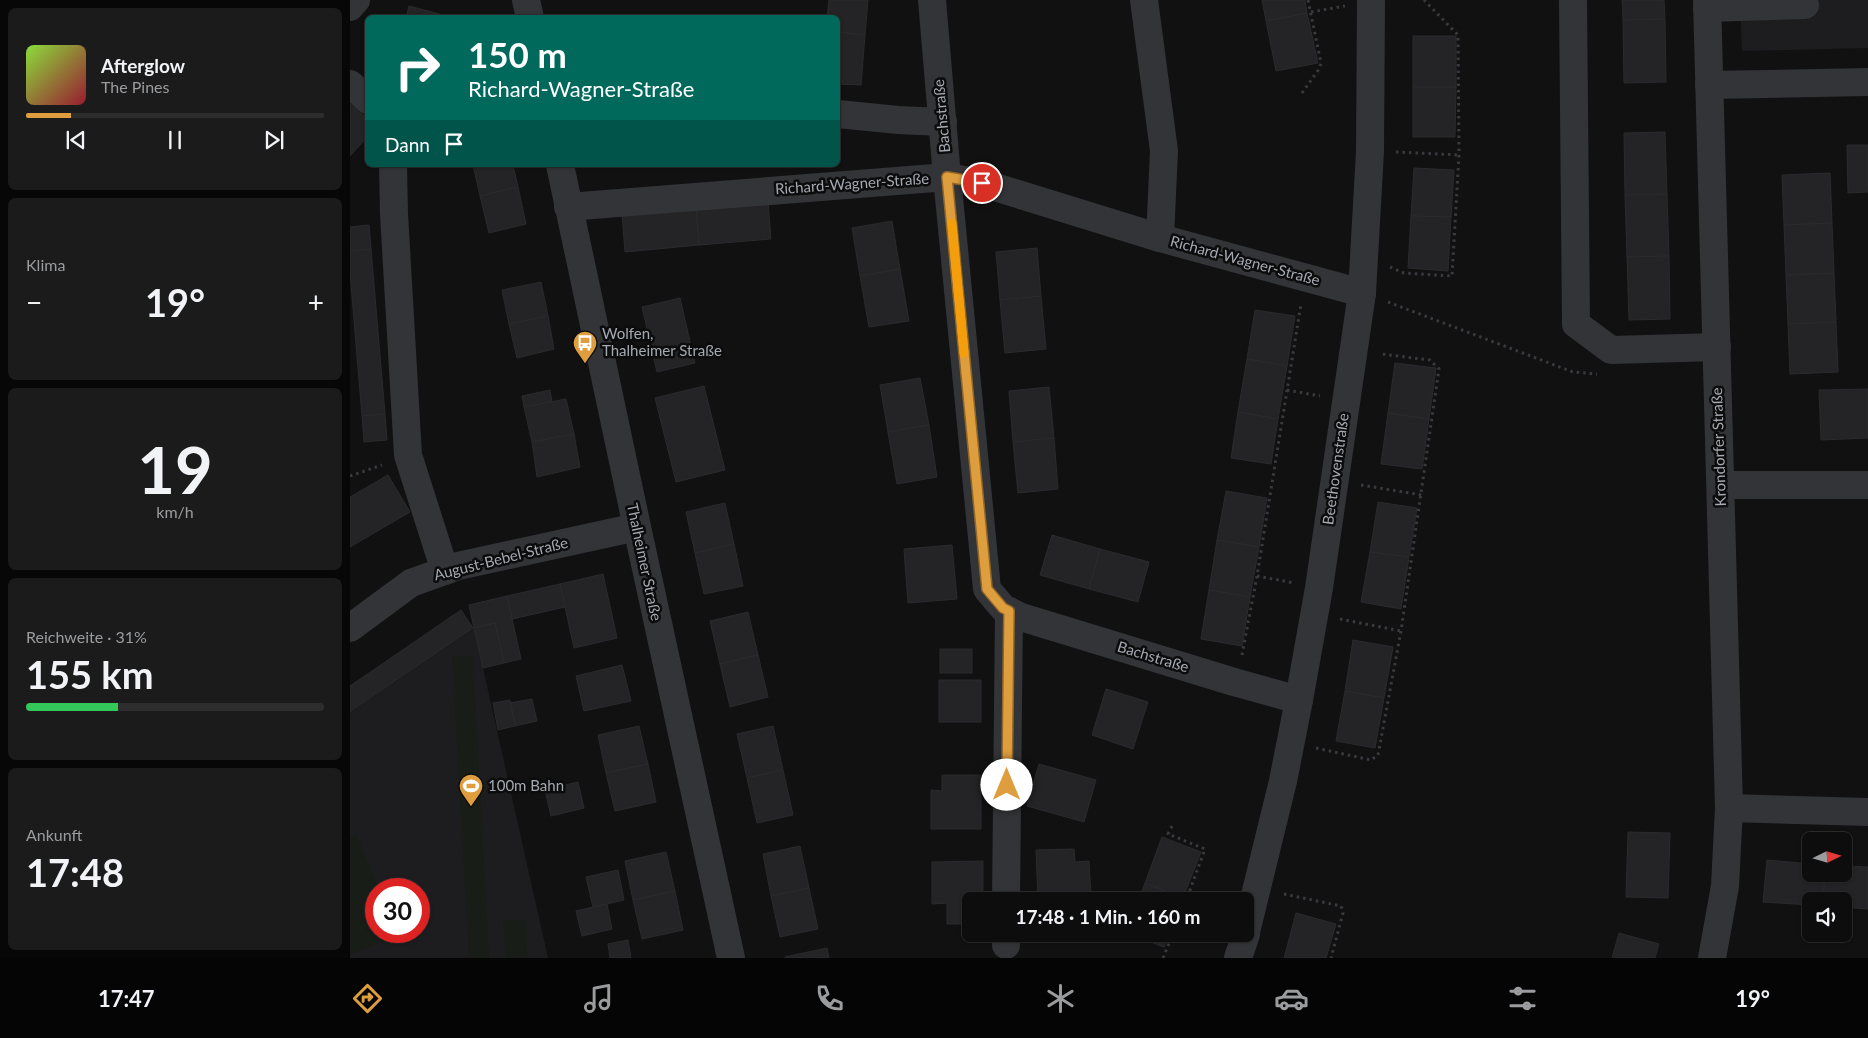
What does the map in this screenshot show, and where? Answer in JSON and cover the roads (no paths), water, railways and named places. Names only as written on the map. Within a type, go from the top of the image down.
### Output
[{"type":"street","points":[[350,7],[356,0]]},
{"type":"street","points":[[526,0],[529,15]]},
{"type":"street","name":"Bachstraße","points":[[932,0],[947,177],[987,589],[1003,608],[1021,617],[1299,700]]},
{"type":"street","points":[[1144,0],[1164,151],[1160,238]]},
{"type":"street","name":"Beethovenstraße","points":[[1254,903],[1284,781],[1319,588],[1362,293],[1370,151],[1371,0]]},
{"type":"street","points":[[1573,0],[1576,324],[1610,350],[1717,347]]},
{"type":"street","points":[[1707,4],[1805,4]]},
{"type":"street","name":"Krondorfer Straße","points":[[1707,4],[1729,808],[1726,886],[1712,958]]},
{"type":"street","points":[[1709,85],[1868,82]]},
{"type":"street","points":[[350,84],[365,97]]},
{"type":"street","points":[[840,114],[943,122]]},
{"type":"street","points":[[392,167],[408,455],[445,571]]},
{"type":"street","name":"Thalheimer Straße","points":[[560,167],[636,527],[731,958]]},
{"type":"street","name":"Richard-Wagner-Straße","points":[[568,206],[947,177],[982,183],[1160,238],[1362,293]]},
{"type":"street","points":[[1721,485],[1868,485]]},
{"type":"street","name":"August-Bebel-Straße","points":[[350,628],[411,583],[458,566],[636,527]]},
{"type":"street","points":[[1006,892],[1009,611]]},
{"type":"street","points":[[1729,808],[1868,812]]},
{"type":"street","name":"Beethovenstraße","points":[[1238,958],[1243,942]]},
{"type":"place","name":"Wolfen, Thalheimer Straße","points":[[585,364]]},
{"type":"place","name":"100m Bahn","points":[[471,807]]}]
